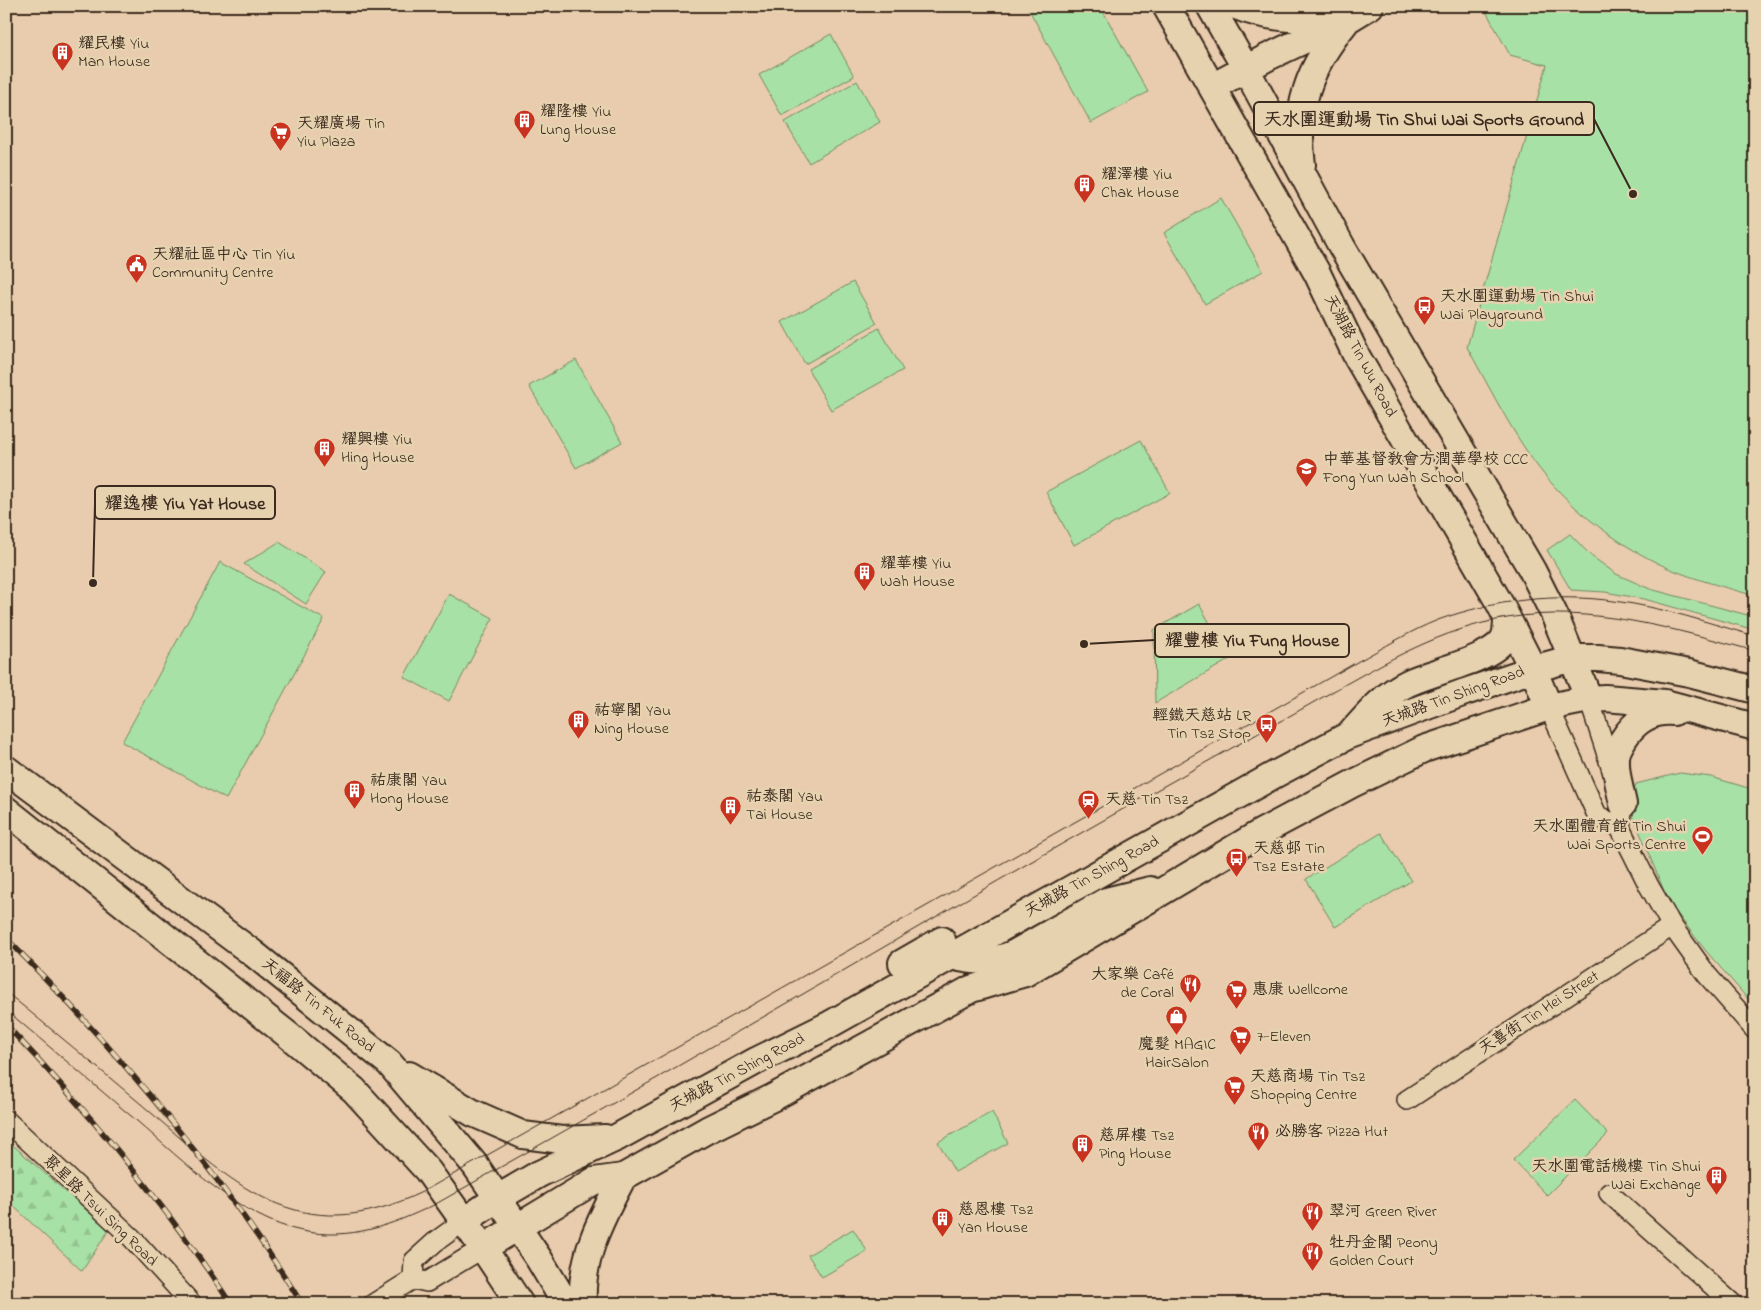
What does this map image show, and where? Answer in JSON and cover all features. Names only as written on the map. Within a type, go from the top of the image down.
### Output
[{"type":"main road","name":"天湖路 Tin Wu Road","points":[[1166,6],[1317,273],[1357,358],[1481,568],[1533,669],[1550,707]]},
{"type":"main road","points":[[1210,6],[1342,248],[1532,570],[1574,658],[1589,699]]},
{"type":"main road","points":[[1236,6],[1252,13],[1270,16],[1347,20]]},
{"type":"main road","points":[[1212,87],[1347,20],[1370,6]]},
{"type":"main road","points":[[1304,178],[1300,150],[1300,127],[1310,76],[1327,45],[1347,20]]},
{"type":"main road","points":[[1349,735],[1383,698],[1408,683],[1482,656],[1496,648],[1503,639],[1507,628],[1507,618]]},
{"type":"main road","name":"天城路 Tin Shing Road","points":[[464,1221],[539,1174],[616,1138],[756,1061],[827,1026],[947,948],[1349,735],[1446,698],[1533,669],[1574,658],[1620,660],[1755,690]]},
{"type":"main road","points":[[483,1248],[594,1181],[623,1177],[971,989],[1025,973],[1262,832],[1392,763],[1424,749],[1550,707],[1589,699],[1629,699],[1665,703],[1755,727]]},
{"type":"main road","points":[[1622,816],[1616,756],[1620,744],[1632,726],[1648,715],[1663,711],[1708,714]]},
{"type":"main road","name":"天福路 Tin Fuk Road","points":[[6,770],[254,954],[388,1063],[476,1165],[539,1259],[566,1304]]},
{"type":"main road","points":[[6,810],[354,1090],[428,1171],[520,1304]]},
{"type":"main road","points":[[947,948],[966,960],[986,962],[1003,958],[1106,901],[1179,882]]},
{"type":"main road","points":[[388,1063],[472,1113],[523,1135],[562,1140],[616,1138]]},
{"type":"main road","points":[[583,1304],[583,1276],[589,1250],[603,1214],[623,1177]]},
{"type":"street","points":[[1589,699],[1622,816],[1649,886],[1672,926],[1707,974],[1755,1030]]},
{"type":"street","points":[[1550,707],[1596,815],[1622,816]]},
{"type":"street","name":"天喜街 Tin Hei Street","points":[[1407,1100],[1672,926]]},
{"type":"street","name":"聚星路 Tsui Sing Road","points":[[6,1120],[131,1237],[192,1304]]},
{"type":"street","points":[[1609,1193],[1733,1304]]},
{"type":"street","points":[[413,1279],[414,1261],[435,1242],[464,1221]]},
{"type":"street","points":[[373,1304],[413,1279],[427,1282],[483,1248]]},
{"type":"green space","points":[[1027,6],[1100,6],[1148,92],[1091,123]]},
{"type":"green space","points":[[1483,6],[1755,6],[1755,596],[1700,580],[1668,568],[1627,546],[1589,519],[1539,469],[1503,412],[1467,347],[1547,65],[1510,55]]},
{"type":"green space","points":[[831,34],[854,76],[782,116],[759,75]]},
{"type":"green space","points":[[857,81],[880,122],[809,163],[785,122]]},
{"type":"green space","points":[[1221,198],[1263,271],[1205,304],[1164,233]]},
{"type":"green space","points":[[853,282],[877,323],[805,364],[782,322]]},
{"type":"green space","points":[[879,328],[903,370],[831,410],[808,369]]},
{"type":"green space","points":[[576,360],[622,442],[576,468],[529,386]]},
{"type":"green space","points":[[1141,440],[1170,493],[1074,545],[1046,492]]},
{"type":"green space","points":[[1570,534],[1590,555],[1616,574],[1650,589],[1755,617],[1755,630],[1644,599],[1605,592],[1571,590],[1547,550]]},
{"type":"green space","points":[[279,542],[326,572],[306,604],[244,564]]},
{"type":"green space","points":[[220,562],[324,619],[226,799],[122,742]]},
{"type":"green space","points":[[449,594],[493,618],[449,701],[404,677]]},
{"type":"green space","points":[[1199,604],[1230,659],[1155,703],[1154,630]]},
{"type":"green space","name":"天水圍體育館 Tin Shui Wai Sports Centre","points":[[1680,773],[1711,777],[1755,790],[1755,1007],[1706,951],[1669,903],[1629,806],[1636,784]]},
{"type":"green space","points":[[1381,833],[1411,881],[1335,927],[1306,879]]},
{"type":"green space","points":[[1575,1100],[1608,1134],[1547,1195],[1513,1160]]},
{"type":"green space","points":[[992,1112],[1008,1143],[955,1172],[938,1142]]},
{"type":"green space","points":[[6,1139],[109,1230],[82,1271],[6,1199]]},
{"type":"green space","points":[[853,1229],[867,1251],[822,1277],[808,1255]]},
{"type":"tram line","points":[[6,992],[206,1159],[237,1182],[269,1200],[303,1212],[339,1215],[379,1209],[424,1191],[1357,662],[1428,624],[1481,607],[1525,600],[1570,598],[1614,601],[1650,607],[1755,636]]},
{"type":"tram line","points":[[6,1010],[193,1170],[235,1201],[279,1224],[302,1231],[337,1234],[370,1229],[386,1225],[434,1205],[1124,808],[1372,669],[1437,638],[1483,623],[1507,618],[1538,614],[1570,614],[1601,616],[1663,627],[1755,651]]},
{"type":"railway","points":[[6,938],[127,1068],[164,1113],[236,1206],[302,1304]]},
{"type":"railway","points":[[6,1025],[67,1091],[125,1160],[180,1230],[231,1304]]},
{"type":"place","name":"耀民樓 Yiu Man House","points":[[62,72]]},
{"type":"place","name":"耀隆樓 Yiu Lung House","points":[[524,140]]},
{"type":"place","name":"天耀廣場 Tin Yiu Plaza","points":[[281,152]]},
{"type":"place","name":"天水圍運動場 Tin Shui Wai Sports Ground","points":[[1633,194]]},
{"type":"place","name":"耀澤樓 Yiu Chak House","points":[[1085,203]]},
{"type":"place","name":"天耀社區中心 Tin Yiu Community Centre","points":[[136,283]]},
{"type":"place","name":"天水圍運動場 Tin Shui Wai Playground","points":[[1424,325]]},
{"type":"place","name":"耀興樓 Yiu Hing House","points":[[325,468]]},
{"type":"place","name":"中華基督教會方潤華學校 CCC Fong Yun Wah School","points":[[1307,488]]},
{"type":"place","name":"耀逸樓 Yiu Yat House","points":[[93,583]]},
{"type":"place","name":"耀華樓 Yiu Wah House","points":[[864,592]]},
{"type":"place","name":"耀豐樓 Yiu Fung House","points":[[1084,644]]},
{"type":"place","name":"祐寧閣 Yau Ning House","points":[[578,739]]},
{"type":"place","name":"輕鐵天慈站 LR Tin Tsz Stop","points":[[1267,744]]},
{"type":"place","name":"祐康閣 Yau Hong House","points":[[354,809]]},
{"type":"place","name":"天慈 Tin Tsz","points":[[1089,819]]},
{"type":"place","name":"祐泰閣 Yau Tai House","points":[[730,825]]},
{"type":"place","name":"天水圍體育館 Tin Shui Wai Sports Centre","points":[[1702,855]]},
{"type":"place","name":"天慈邨 Tin Tsz Estate","points":[[1237,877]]},
{"type":"place","name":"大家樂 Café de Coral","points":[[1190,1003]]},
{"type":"place","name":"惠康 Wellcome","points":[[1236,1009]]},
{"type":"place","name":"魔髮 MAGIC HairSalon","points":[[1177,1035]]},
{"type":"place","name":"7-Eleven","points":[[1241,1056]]},
{"type":"place","name":"天慈商場 Tin Tsz Shopping Centre","points":[[1234,1105]]},
{"type":"place","name":"必勝客 Pizza Hut","points":[[1259,1151]]},
{"type":"place","name":"慈屏樓 Tsz Ping House","points":[[1083,1164]]},
{"type":"place","name":"天水圍電話機樓 Tin Shui Wai Exchange","points":[[1717,1195]]},
{"type":"place","name":"翠河 Green River","points":[[1313,1231]]},
{"type":"place","name":"慈恩樓 Tsz Yan House","points":[[942,1238]]},
{"type":"place","name":"牡丹金閣 Peony Golden Court","points":[[1313,1271]]}]
